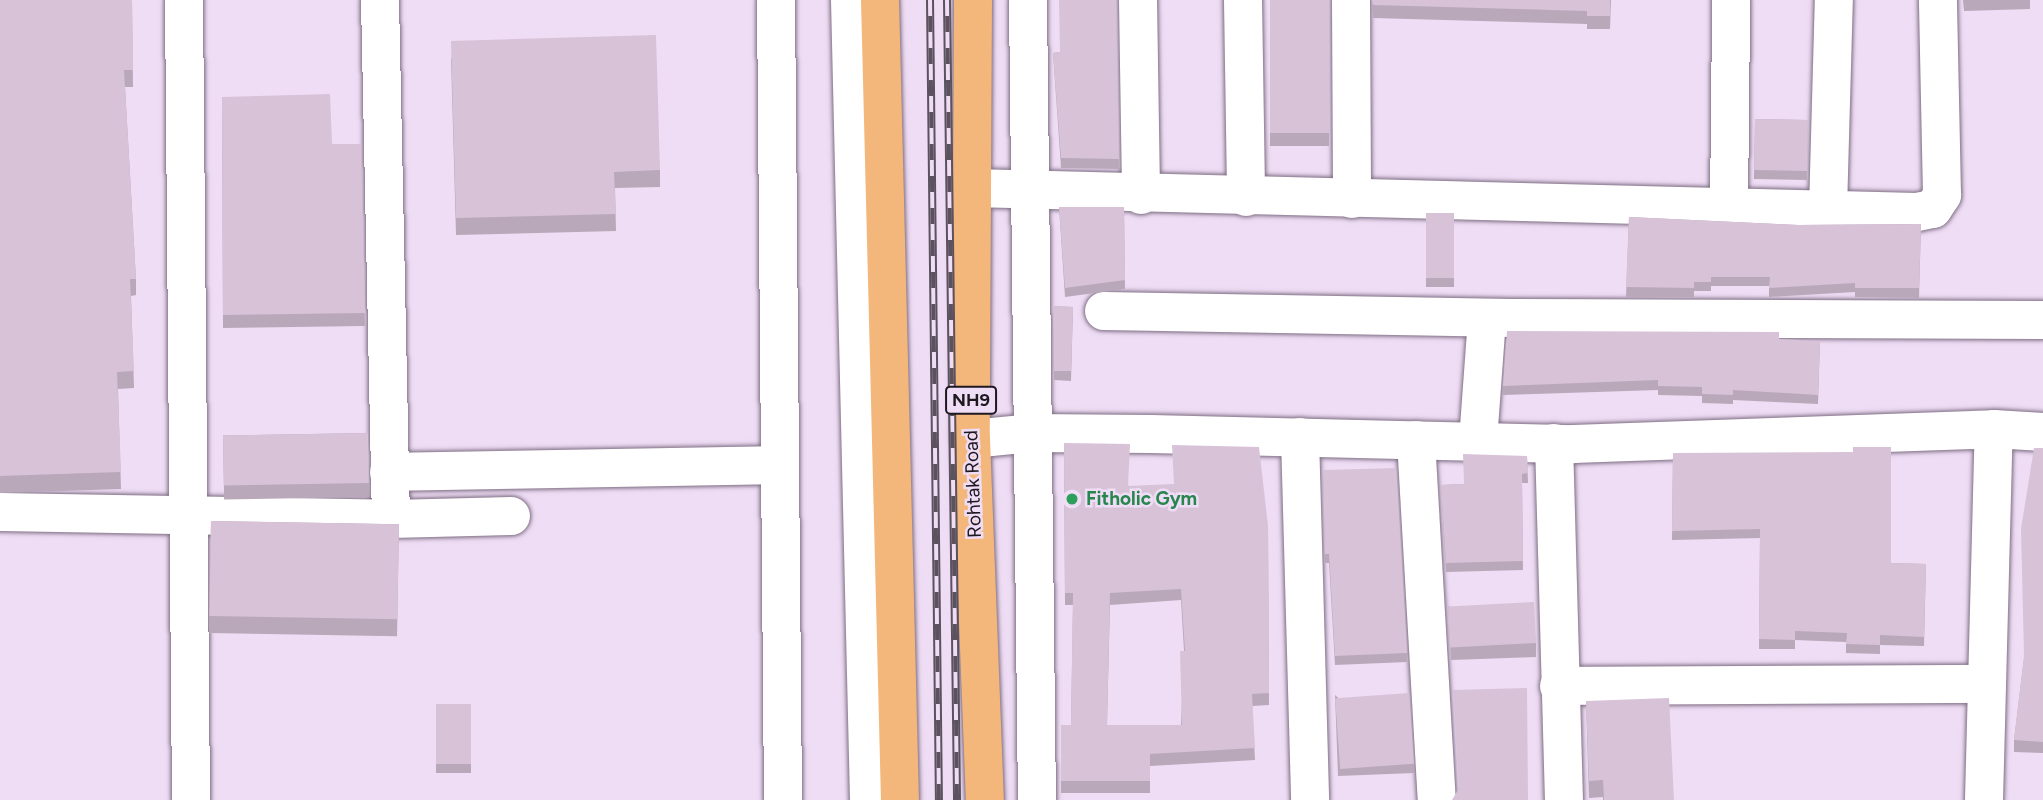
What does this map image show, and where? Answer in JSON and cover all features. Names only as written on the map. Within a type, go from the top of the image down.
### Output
[{"type":"highway","points":[[880,0],[900,800]]},
{"type":"highway","name":"Rohtak Road","points":[[973,0],[971,439],[985,800]]},
{"type":"street","points":[[184,0],[191,800]]},
{"type":"street","points":[[380,0],[391,519]]},
{"type":"street","points":[[776,0],[783,800]]},
{"type":"street","points":[[850,0],[869,800]]},
{"type":"street","points":[[1028,0],[1037,800]]},
{"type":"street","points":[[1138,0],[1141,195]]},
{"type":"street","points":[[1243,0],[1246,197]]},
{"type":"street","points":[[1351,0],[1352,199]]},
{"type":"street","points":[[1729,207],[1731,0]]},
{"type":"street","points":[[1828,209],[1834,0]]},
{"type":"street","points":[[972,188],[1141,195],[1917,212],[1933,209],[1942,195],[1938,0]]},
{"type":"street","points":[[1104,311],[1487,318],[2043,320]]},
{"type":"street","points":[[1478,441],[1487,318]]},
{"type":"street","points":[[971,439],[1032,433],[1554,443],[1994,429],[2043,432]]},
{"type":"street","points":[[1984,800],[1994,429]]},
{"type":"street","points":[[1300,437],[1310,800]]},
{"type":"street","points":[[1416,440],[1437,800]]},
{"type":"street","points":[[1554,443],[1564,800]]},
{"type":"street","points":[[389,472],[780,465]]},
{"type":"street","points":[[0,512],[391,519],[511,516]]},
{"type":"street","points":[[1559,686],[1987,684]]},
{"type":"building","points":[[0,0],[132,0],[133,70],[124,70],[136,279],[130,279],[134,371],[117,372],[121,472],[0,476]]},
{"type":"building","points":[[1059,0],[1116,0],[1119,159],[1061,158],[1053,53],[1060,52]]},
{"type":"building","points":[[1270,0],[1329,0],[1329,133],[1270,133]]},
{"type":"building","points":[[1372,0],[1610,0],[1610,16],[1587,16],[1587,11],[1373,5]]},
{"type":"building","points":[[656,35],[660,170],[614,172],[616,214],[456,218],[451,41]]},
{"type":"building","points":[[330,94],[332,144],[361,144],[365,313],[223,315],[222,97]]},
{"type":"building","points":[[1755,119],[1808,120],[1807,171],[1754,170]]},
{"type":"building","points":[[1059,207],[1124,207],[1125,280],[1065,288]]},
{"type":"building","points":[[1426,213],[1454,213],[1454,278],[1426,278]]},
{"type":"building","points":[[1629,217],[1798,225],[1921,224],[1919,288],[1855,288],[1855,283],[1769,288],[1770,277],[1711,277],[1711,282],[1694,282],[1694,288],[1626,287]]},
{"type":"building","points":[[1053,306],[1073,307],[1071,371],[1054,371]]},
{"type":"building","points":[[1507,331],[1779,332],[1779,339],[1820,341],[1818,395],[1733,390],[1733,395],[1702,394],[1702,387],[1658,386],[1658,380],[1503,386]]},
{"type":"building","points":[[368,433],[369,483],[224,486],[223,436]]},
{"type":"building","points":[[1064,443],[1130,444],[1128,486],[1174,484],[1172,445],[1259,447],[1268,526],[1269,693],[1252,694],[1255,748],[1150,754],[1150,781],[1061,781],[1061,725],[1071,725],[1073,593],[1065,593]],"holes":[[[1181,589],[1185,651],[1180,651],[1182,725],[1107,725],[1110,593]]]},
{"type":"building","points":[[1853,447],[1891,447],[1891,563],[1926,564],[1924,637],[1880,635],[1880,645],[1846,644],[1847,633],[1795,631],[1795,640],[1759,639],[1760,529],[1672,531],[1673,453],[1853,452]]},
{"type":"building","points":[[2034,448],[2043,448],[2043,742],[2014,740],[2024,656],[2021,529]]},
{"type":"building","points":[[1463,454],[1527,456],[1528,473],[1522,474],[1523,561],[1446,563],[1441,485],[1464,484]]},
{"type":"building","points":[[1396,468],[1407,653],[1335,656],[1329,554],[1325,554],[1323,470]]},
{"type":"building","points":[[211,521],[399,524],[397,619],[209,616]]},
{"type":"building","points":[[1534,602],[1536,643],[1450,647],[1448,607]]},
{"type":"building","points":[[1527,688],[1528,800],[1452,800],[1459,788],[1453,690]]},
{"type":"building","points":[[1409,693],[1414,764],[1340,769],[1335,698]]},
{"type":"building","points":[[1669,698],[1674,800],[1604,800],[1603,780],[1589,781],[1586,701]]},
{"type":"building","points":[[436,704],[471,704],[471,764],[436,764]]},
{"type":"railway","points":[[930,0],[939,800]]},
{"type":"railway","points":[[947,0],[957,800]]},
{"type":"place","name":"Fitholic Gym","points":[[1072,499]]}]
